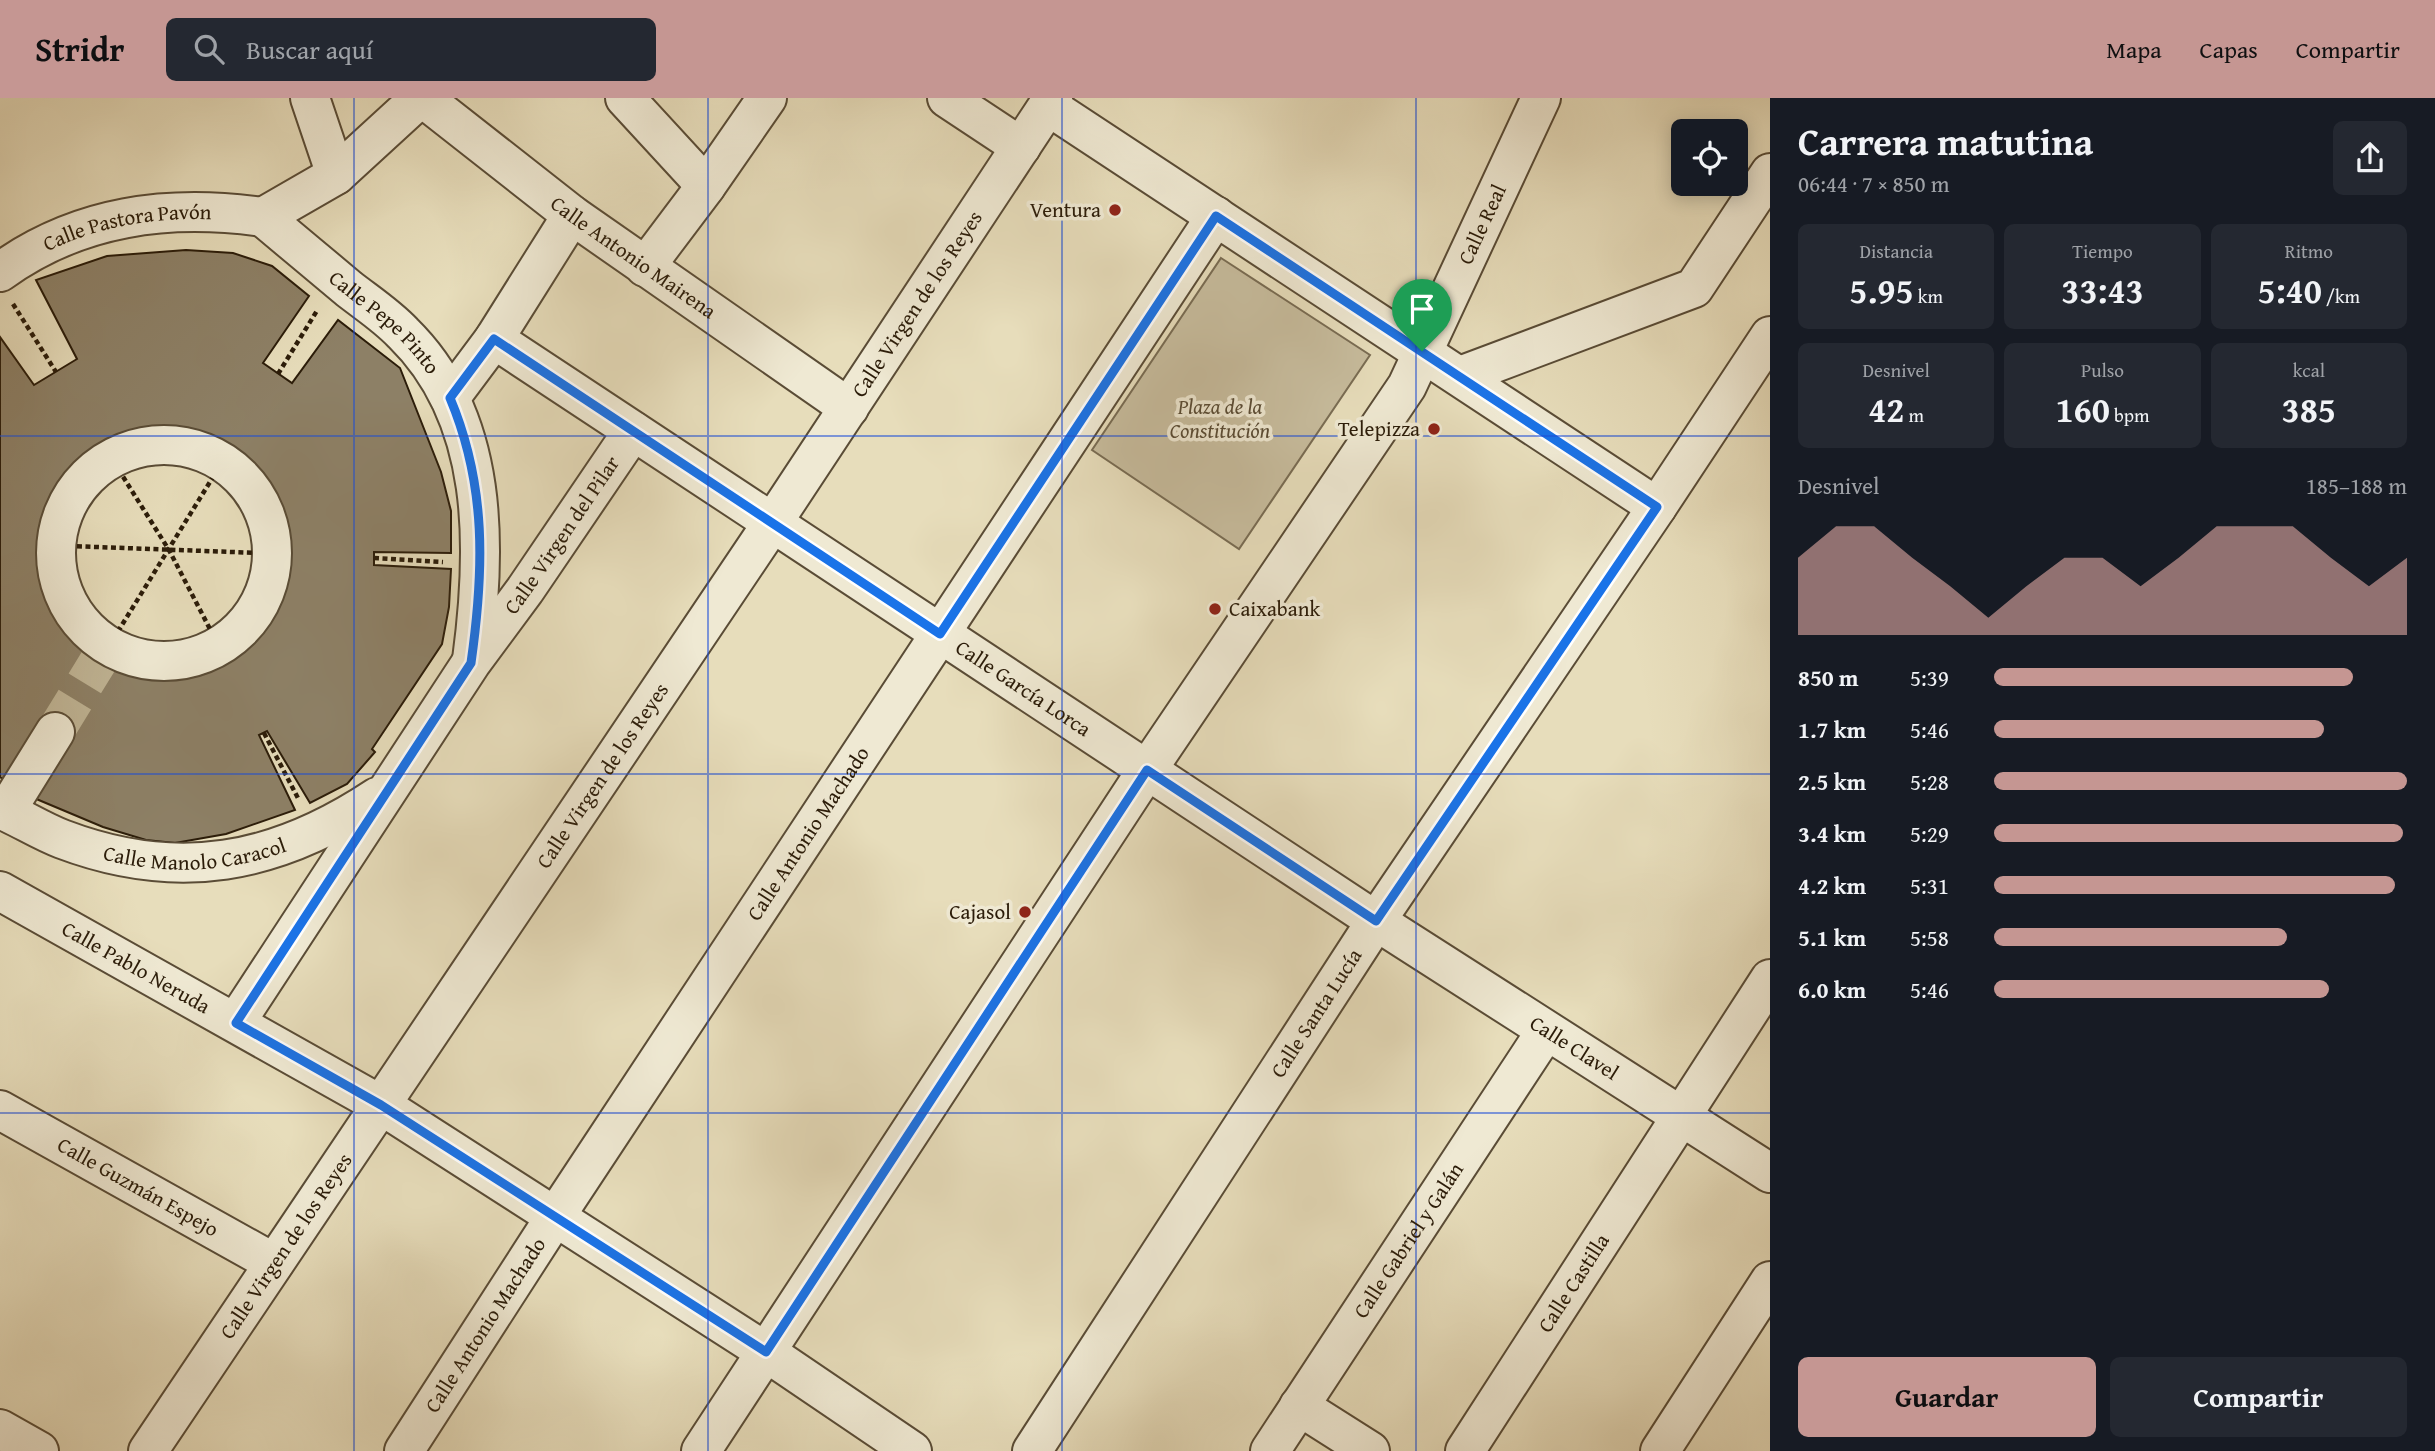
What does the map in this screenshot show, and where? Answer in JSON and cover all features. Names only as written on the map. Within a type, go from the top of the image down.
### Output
[{"type":"street","points":[[310,98],[336,175]]},
{"type":"street","points":[[263,217],[336,175],[422,98]]},
{"type":"street","name":"Calle Antonio Mairena","points":[[422,98],[572,215],[849,408]]},
{"type":"street","points":[[625,98],[706,186]]},
{"type":"street","points":[[645,267],[767,98]]},
{"type":"street","points":[[947,98],[1021,147]]},
{"type":"street","name":"Calle Real","points":[[701,1451],[1147,770],[1406,386],[1541,98]]},
{"type":"street","points":[[1051,102],[1216,216],[1657,507]]},
{"type":"street","name":"Calle Virgen de los Reyes","points":[[148,1451],[849,408],[1051,102]]},
{"type":"street","points":[[1460,376],[1694,288],[1770,173]]},
{"type":"street","name":"Calle Pastora Pavón","points":[[4,283],[31,253],[109,221],[186,211],[263,217]]},
{"type":"street","points":[[450,398],[494,339],[572,215]]},
{"type":"street","name":"Calle Antonio Machado","points":[[404,1451],[555,1217],[1216,216]]},
{"type":"street","name":"Calle Pepe Pinto","points":[[263,217],[402,331],[437,374],[450,398],[462,426],[476,485],[481,564],[471,663]]},
{"type":"street","name":"Calle Santa Lucía","points":[[1032,1451],[1376,921],[1770,336]]},
{"type":"street","name":"Calle García Lorca","points":[[494,339],[1376,921]]},
{"type":"street","name":"Calle Virgen del Pilar","points":[[236,1023],[471,663],[525,590],[633,430]]},
{"type":"street","points":[[168,445],[226,457],[260,502],[279,554],[254,614],[222,653],[155,661],[105,652],[68,603],[50,545],[73,495],[108,454],[168,445]]},
{"type":"street","points":[[3,810],[55,732]]},
{"type":"street","name":"Calle Manolo Caracol","points":[[3,810],[61,839],[90,849],[133,859],[190,864],[242,857],[316,832],[385,792]]},
{"type":"street","name":"Calle Pablo Neruda","points":[[0,891],[381,1105],[766,1352],[912,1451]]},
{"type":"street","name":"Calle Clavel","points":[[1376,921],[1770,1173]]},
{"type":"street","name":"Calle Castilla","points":[[1465,1451],[1770,979]]},
{"type":"street","name":"Calle Gabriel y Galán","points":[[1270,1451],[1546,1031]]},
{"type":"street","name":"Calle Guzmán Espejo","points":[[0,1110],[274,1263]]},
{"type":"street","points":[[1660,1451],[1770,1280]]},
{"type":"street","points":[[1300,1406],[1370,1451]]},
{"type":"street","points":[[0,1429],[39,1451]]},
{"type":"path","points":[[278,374],[337,279]]},
{"type":"path","points":[[4,283],[56,372]]},
{"type":"path","points":[[108,454],[169,550],[222,653]]},
{"type":"path","points":[[105,652],[226,457]]},
{"type":"path","points":[[50,545],[279,554]]},
{"type":"path","points":[[374,558],[481,564]]},
{"type":"path","points":[[264,733],[316,832]]},
{"type":"green space","name":"Plaza de la Constitución","points":[[1221,258],[1370,355],[1239,549],[1092,450]]},
{"type":"building","points":[[186,250],[233,253],[272,266],[309,296],[263,363],[292,383],[338,320],[400,368],[441,472],[451,511],[451,553],[374,552],[374,565],[451,569],[449,607],[442,644],[372,749],[375,752],[347,784],[310,803],[267,731],[259,735],[295,810],[226,834],[175,843],[146,840],[103,827],[34,798],[39,722],[3,779],[0,777],[0,337],[34,385],[77,359],[36,280],[107,256]],"holes":[[[168,432],[190,435],[210,442],[246,464],[271,496],[279,514],[286,554],[278,596],[257,632],[242,647],[205,668],[163,675],[121,667],[83,645],[56,609],[43,567],[46,525],[52,506],[74,472],[105,448],[146,434]]]},
{"type":"tunnel","points":[[55,732],[101,657]]},
{"type":"place","name":"Ventura","points":[[1115,210]]},
{"type":"place","name":"Telepizza","points":[[1434,429]]},
{"type":"place","name":"Caixabank","points":[[1215,609]]},
{"type":"place","name":"Cajasol","points":[[1025,912]]},
{"type":"route","points":[[1216,216],[1422,351],[1657,507],[1376,921],[1147,770],[766,1352],[381,1105],[236,1023],[471,663],[478,614],[480,524],[470,455],[450,398],[494,339],[940,634],[1216,216]]}]
